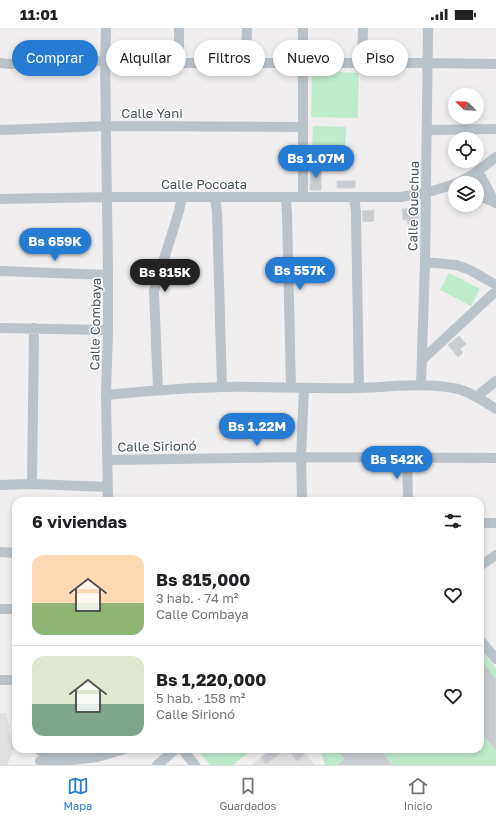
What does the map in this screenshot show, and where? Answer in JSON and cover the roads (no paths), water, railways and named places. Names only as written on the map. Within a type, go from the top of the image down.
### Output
[{"type":"street","name":"Calle Combaya","points":[[106,28],[105,61],[108,276],[106,395],[108,497]]},
{"type":"street","points":[[179,28],[179,40]]},
{"type":"street","points":[[247,28],[247,40]]},
{"type":"street","points":[[303,28],[303,40]]},
{"type":"street","points":[[363,28],[363,40]]},
{"type":"street","name":"Calle Quechua","points":[[421,385],[425,262],[428,28]]},
{"type":"street","points":[[0,63],[105,61]]},
{"type":"street","points":[[408,63],[496,64]]},
{"type":"street","points":[[303,76],[303,197]]},
{"type":"street","name":"Calle Yani","points":[[0,130],[107,126],[303,127]]},
{"type":"street","points":[[427,130],[496,129]]},
{"type":"street","name":"Calle Pocoata","points":[[470,176],[496,157]]},
{"type":"street","points":[[478,171],[496,203]]},
{"type":"street","name":"Calle Pocoata","points":[[0,200],[107,197],[401,197],[426,193],[448,186]]},
{"type":"street","points":[[426,193],[448,192]]},
{"type":"street","points":[[158,390],[154,291],[179,212],[182,197]]},
{"type":"street","points":[[215,197],[217,213],[222,387]]},
{"type":"street","points":[[286,197],[291,387]]},
{"type":"street","points":[[354,197],[356,213],[359,388]]},
{"type":"street","points":[[484,198],[496,203]]},
{"type":"street","points":[[425,262],[456,265],[470,270],[496,285]]},
{"type":"street","points":[[0,271],[108,276]]},
{"type":"street","points":[[422,359],[496,291]]},
{"type":"street","points":[[0,328],[108,330]]},
{"type":"street","points":[[32,484],[34,328]]},
{"type":"street","points":[[476,397],[496,381]]},
{"type":"street","points":[[106,395],[158,390],[222,387],[359,388],[436,385],[461,390],[496,409]]},
{"type":"street","points":[[302,497],[301,457],[304,388]]},
{"type":"street","name":"Calle Sirionó","points":[[107,460],[301,457],[496,458]]},
{"type":"street","points":[[407,458],[408,497]]},
{"type":"street","points":[[0,485],[32,484],[107,487]]},
{"type":"street","points":[[484,523],[496,523]]},
{"type":"street","points":[[0,552],[12,553]]},
{"type":"street","points":[[484,564],[496,556]]},
{"type":"street","points":[[0,609],[12,609]]},
{"type":"street","points":[[484,644],[494,654]]},
{"type":"street","points":[[0,680],[12,680]]},
{"type":"street","points":[[40,756],[54,753]]},
{"type":"street","points":[[66,753],[74,763]]},
{"type":"street","points":[[40,756],[74,763],[111,753]]},
{"type":"street","points":[[157,765],[171,753]]},
{"type":"street","points":[[185,753],[195,765]]}]
